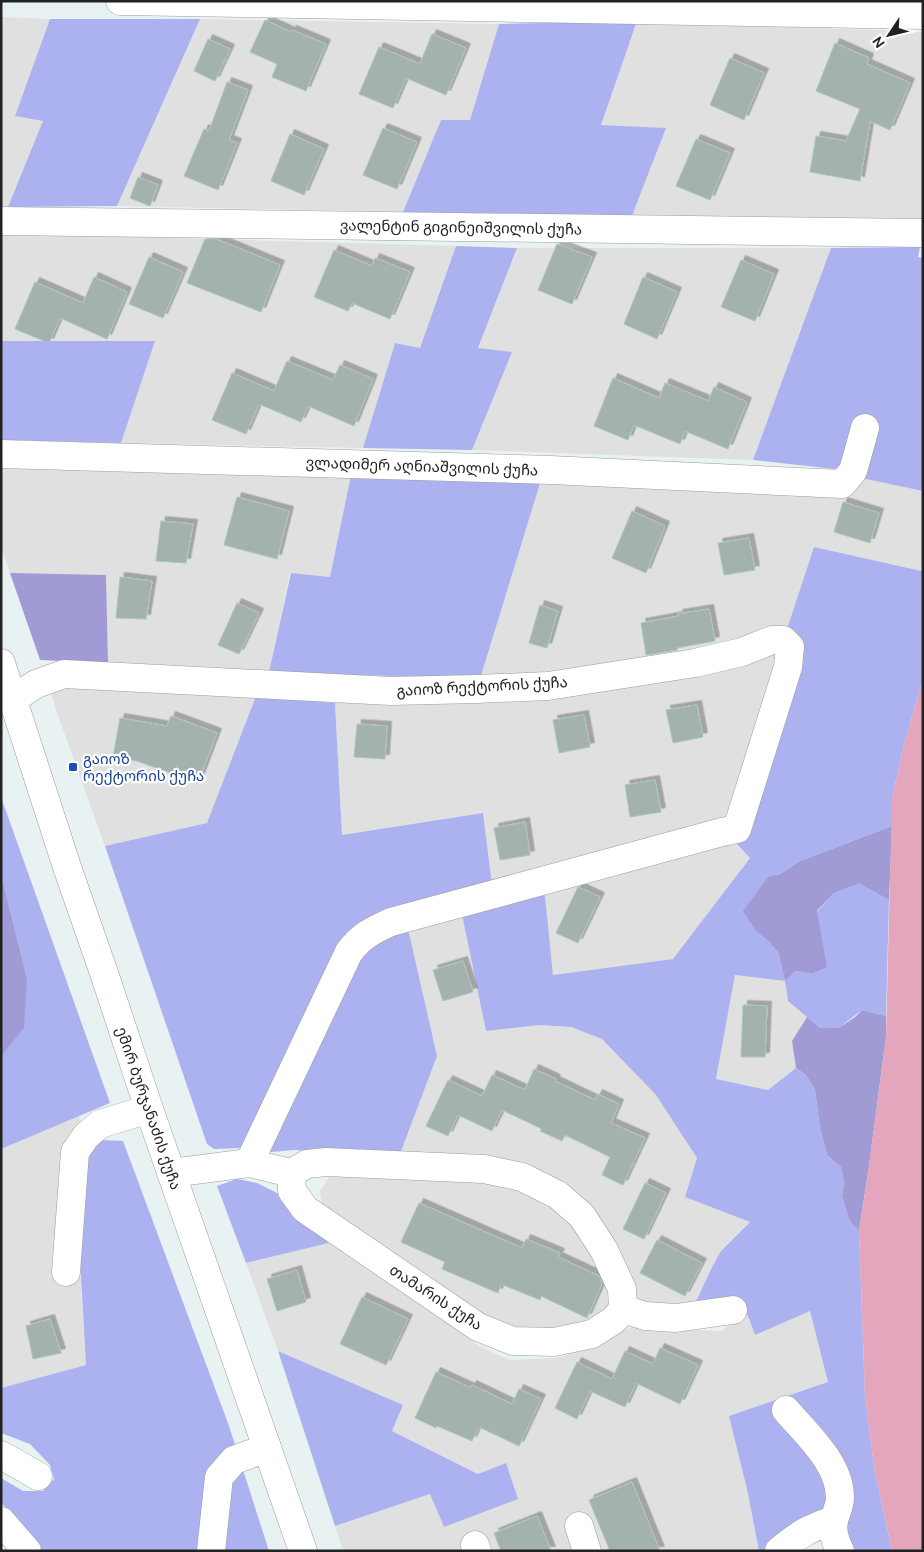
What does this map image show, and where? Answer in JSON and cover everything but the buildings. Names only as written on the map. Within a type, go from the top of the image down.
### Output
[{"type":"street","points":[[120,1],[923,15]]},
{"type":"street","name":"ვალენტინ გიგინეიშვილის ქუჩა","points":[[1,221],[922,233]]},
{"type":"street","name":"ვლადიმერ აღნიაშვილის ქუჩა","points":[[1,454],[541,470],[842,484],[853,471],[865,428]]},
{"type":"street","name":"გაიოზ რექტორის ქუჩა","points":[[13,699],[36,684],[64,674],[391,690],[548,686],[695,662],[742,652],[772,640],[783,640],[790,647],[788,667],[737,829],[391,922],[375,929],[357,941],[349,952],[249,1162]]},
{"type":"street","name":"ემირ ბურჯანაძის ქუჩა","points":[[1,663],[67,867],[149,1109],[303,1551]]},
{"type":"street","points":[[66,1272],[75,1152],[86,1136],[100,1124],[149,1109]]},
{"type":"street","points":[[171,1172],[249,1162],[291,1173],[307,1164],[326,1162],[484,1169],[522,1177],[558,1195],[582,1216],[604,1250],[622,1289],[623,1309],[644,1316],[676,1318],[733,1310]]},
{"type":"street","name":"თამარის ქუჩა","points":[[291,1173],[292,1191],[305,1209],[478,1327],[513,1341],[554,1342],[592,1334],[614,1320],[623,1309]]},
{"type":"street","points":[[786,1410],[822,1452],[834,1470],[840,1500],[834,1520],[835,1539],[840,1551]]},
{"type":"street","points":[[211,1551],[219,1477],[234,1460],[267,1448]]},
{"type":"street","points":[[1,1455],[38,1476]]},
{"type":"street","points":[[778,1551],[799,1534],[834,1520]]},
{"type":"street","points":[[1,1522],[26,1551]]},
{"type":"shaded area","points":[[1,17],[50,19],[15,116],[44,120],[8,207],[1,207]]},
{"type":"shaded area","points":[[50,19],[200,19],[117,206],[8,207],[43,121],[15,116]]},
{"type":"shaded area","points":[[200,19],[499,24],[470,120],[441,120],[403,212],[117,206]]},
{"type":"shaded area","points":[[637,21],[923,32],[923,225],[631,218],[601,125]]},
{"type":"shaded area","points":[[637,21],[601,125],[666,128],[631,218],[403,212],[441,120],[470,120],[499,24]]},
{"type":"shaded area","points":[[1,233],[456,246],[420,348],[395,343],[363,448],[121,443],[155,341],[1,341]]},
{"type":"shaded area","points":[[456,246],[517,248],[478,348],[512,352],[472,450],[363,448],[395,343],[420,348]]},
{"type":"shaded area","points":[[920,247],[918,257],[923,258],[923,491],[861,478],[874,424],[854,418],[844,464],[835,469],[753,460],[831,248]]},
{"type":"shaded area","points":[[517,248],[831,248],[753,460],[472,450],[512,352],[478,349]]},
{"type":"shaded area","points":[[1,341],[155,341],[121,443],[1,440]]},
{"type":"shaded area","points":[[1,463],[351,475],[330,577],[290,573],[269,672],[108,663],[106,576],[10,573],[1,547]]},
{"type":"shaded area","points":[[351,475],[541,480],[480,679],[269,672],[291,573],[330,577]]},
{"type":"shaded area","points":[[861,478],[923,491],[923,567],[921,572],[814,547],[787,629],[765,626],[742,639],[590,670],[480,679],[541,480]]},
{"type":"shaded area","points":[[814,547],[921,571],[923,567],[923,678],[904,745],[892,798],[892,826],[800,861],[780,874],[769,876],[756,931],[778,952],[785,981],[735,975],[716,1079],[768,1090],[796,1068],[806,1075],[815,1090],[820,1128],[827,1155],[841,1167],[844,1182],[842,1196],[849,1220],[859,1231],[865,1395],[874,1467],[892,1551],[828,1551],[825,1540],[773,1551],[759,1551],[747,1489],[729,1416],[828,1382],[810,1311],[755,1335],[745,1308],[694,1306],[721,1251],[750,1222],[685,1197],[697,1158],[656,1095],[602,1039],[571,1027],[540,1025],[486,1031],[461,910],[544,886],[553,975],[673,959],[750,858],[737,844],[750,813],[787,629]]},
{"type":"shaded area","points":[[10,573],[106,575],[108,663],[40,660]]},
{"type":"shaded area","points":[[780,651],[732,822],[492,885],[483,813],[342,835],[335,703],[538,700]]},
{"type":"shaded area","points":[[923,678],[923,1551],[892,1551],[874,1467],[865,1395],[859,1231],[886,1037],[892,798],[904,745]]},
{"type":"shaded area","points":[[56,684],[256,696],[207,823],[105,846],[56,710],[51,691]]},
{"type":"shaded area","points":[[256,696],[335,703],[342,835],[483,813],[492,885],[376,918],[241,1148],[214,1149],[207,1144],[105,846],[207,823]]},
{"type":"shaded area","points":[[1,797],[110,1103],[1,1149],[1,1056],[27,978],[1,874]]},
{"type":"shaded area","points":[[892,826],[889,900],[859,883],[834,893],[817,911],[827,967],[812,974],[796,971],[785,981],[778,952],[756,931],[743,911],[769,876],[780,874],[800,861]]},
{"type":"shaded area","points":[[742,833],[750,858],[673,959],[553,975],[544,886]]},
{"type":"shaded area","points":[[1,874],[27,978],[24,1028],[1,1056]]},
{"type":"shaded area","points":[[859,882],[889,900],[886,1016],[862,1010],[839,1028],[820,1028],[788,1001],[785,981],[796,971],[812,974],[826,967],[817,912],[834,893]]},
{"type":"shaded area","points":[[461,910],[486,1031],[540,1025],[571,1027],[602,1039],[656,1095],[697,1158],[685,1197],[750,1222],[721,1251],[694,1306],[643,1304],[635,1296],[576,1195],[400,1154],[437,1056],[407,924]]},
{"type":"shaded area","points":[[407,924],[437,1056],[400,1154],[294,1150],[271,1152],[265,1146],[358,948]]},
{"type":"shaded area","points":[[735,975],[785,981],[788,1001],[807,1017],[792,1041],[796,1068],[768,1090],[716,1079]]},
{"type":"shaded area","points":[[862,1010],[886,1016],[886,1037],[859,1231],[849,1220],[842,1196],[844,1182],[841,1167],[827,1155],[820,1128],[815,1090],[806,1075],[796,1068],[792,1041],[807,1017],[820,1028],[839,1028]]},
{"type":"shaded area","points":[[79,1116],[89,1148],[81,1291],[86,1365],[1,1388],[1,1149]]},
{"type":"shaded area","points":[[99,1140],[123,1141],[229,1426],[269,1551],[40,1551],[1,1502],[1,1478],[23,1491],[43,1491],[54,1479],[50,1465],[30,1444],[1,1433],[1,1388],[86,1365],[78,1224],[89,1148]]},
{"type":"shaded area","points":[[333,1171],[481,1180],[523,1189],[581,1226],[612,1294],[608,1306],[592,1324],[568,1334],[508,1329],[480,1320],[322,1205],[320,1191]]},
{"type":"shaded area","points":[[237,1179],[257,1183],[281,1195],[329,1243],[246,1263],[217,1186]]},
{"type":"shaded area","points":[[329,1243],[407,1292],[479,1346],[510,1360],[557,1358],[597,1346],[622,1331],[633,1327],[722,1331],[745,1308],[755,1334],[810,1311],[828,1382],[747,1489],[759,1551],[343,1551],[335,1526],[430,1494],[444,1527],[506,1463],[479,1474],[392,1431],[403,1405],[278,1351],[246,1263]]},
{"type":"shaded area","points":[[278,1351],[403,1405],[392,1431],[478,1474],[506,1463],[518,1499],[444,1527],[430,1494],[335,1526]]},
{"type":"place","name":"გაიოზ რექტორის ქუჩა","points":[[73,767]]}]
